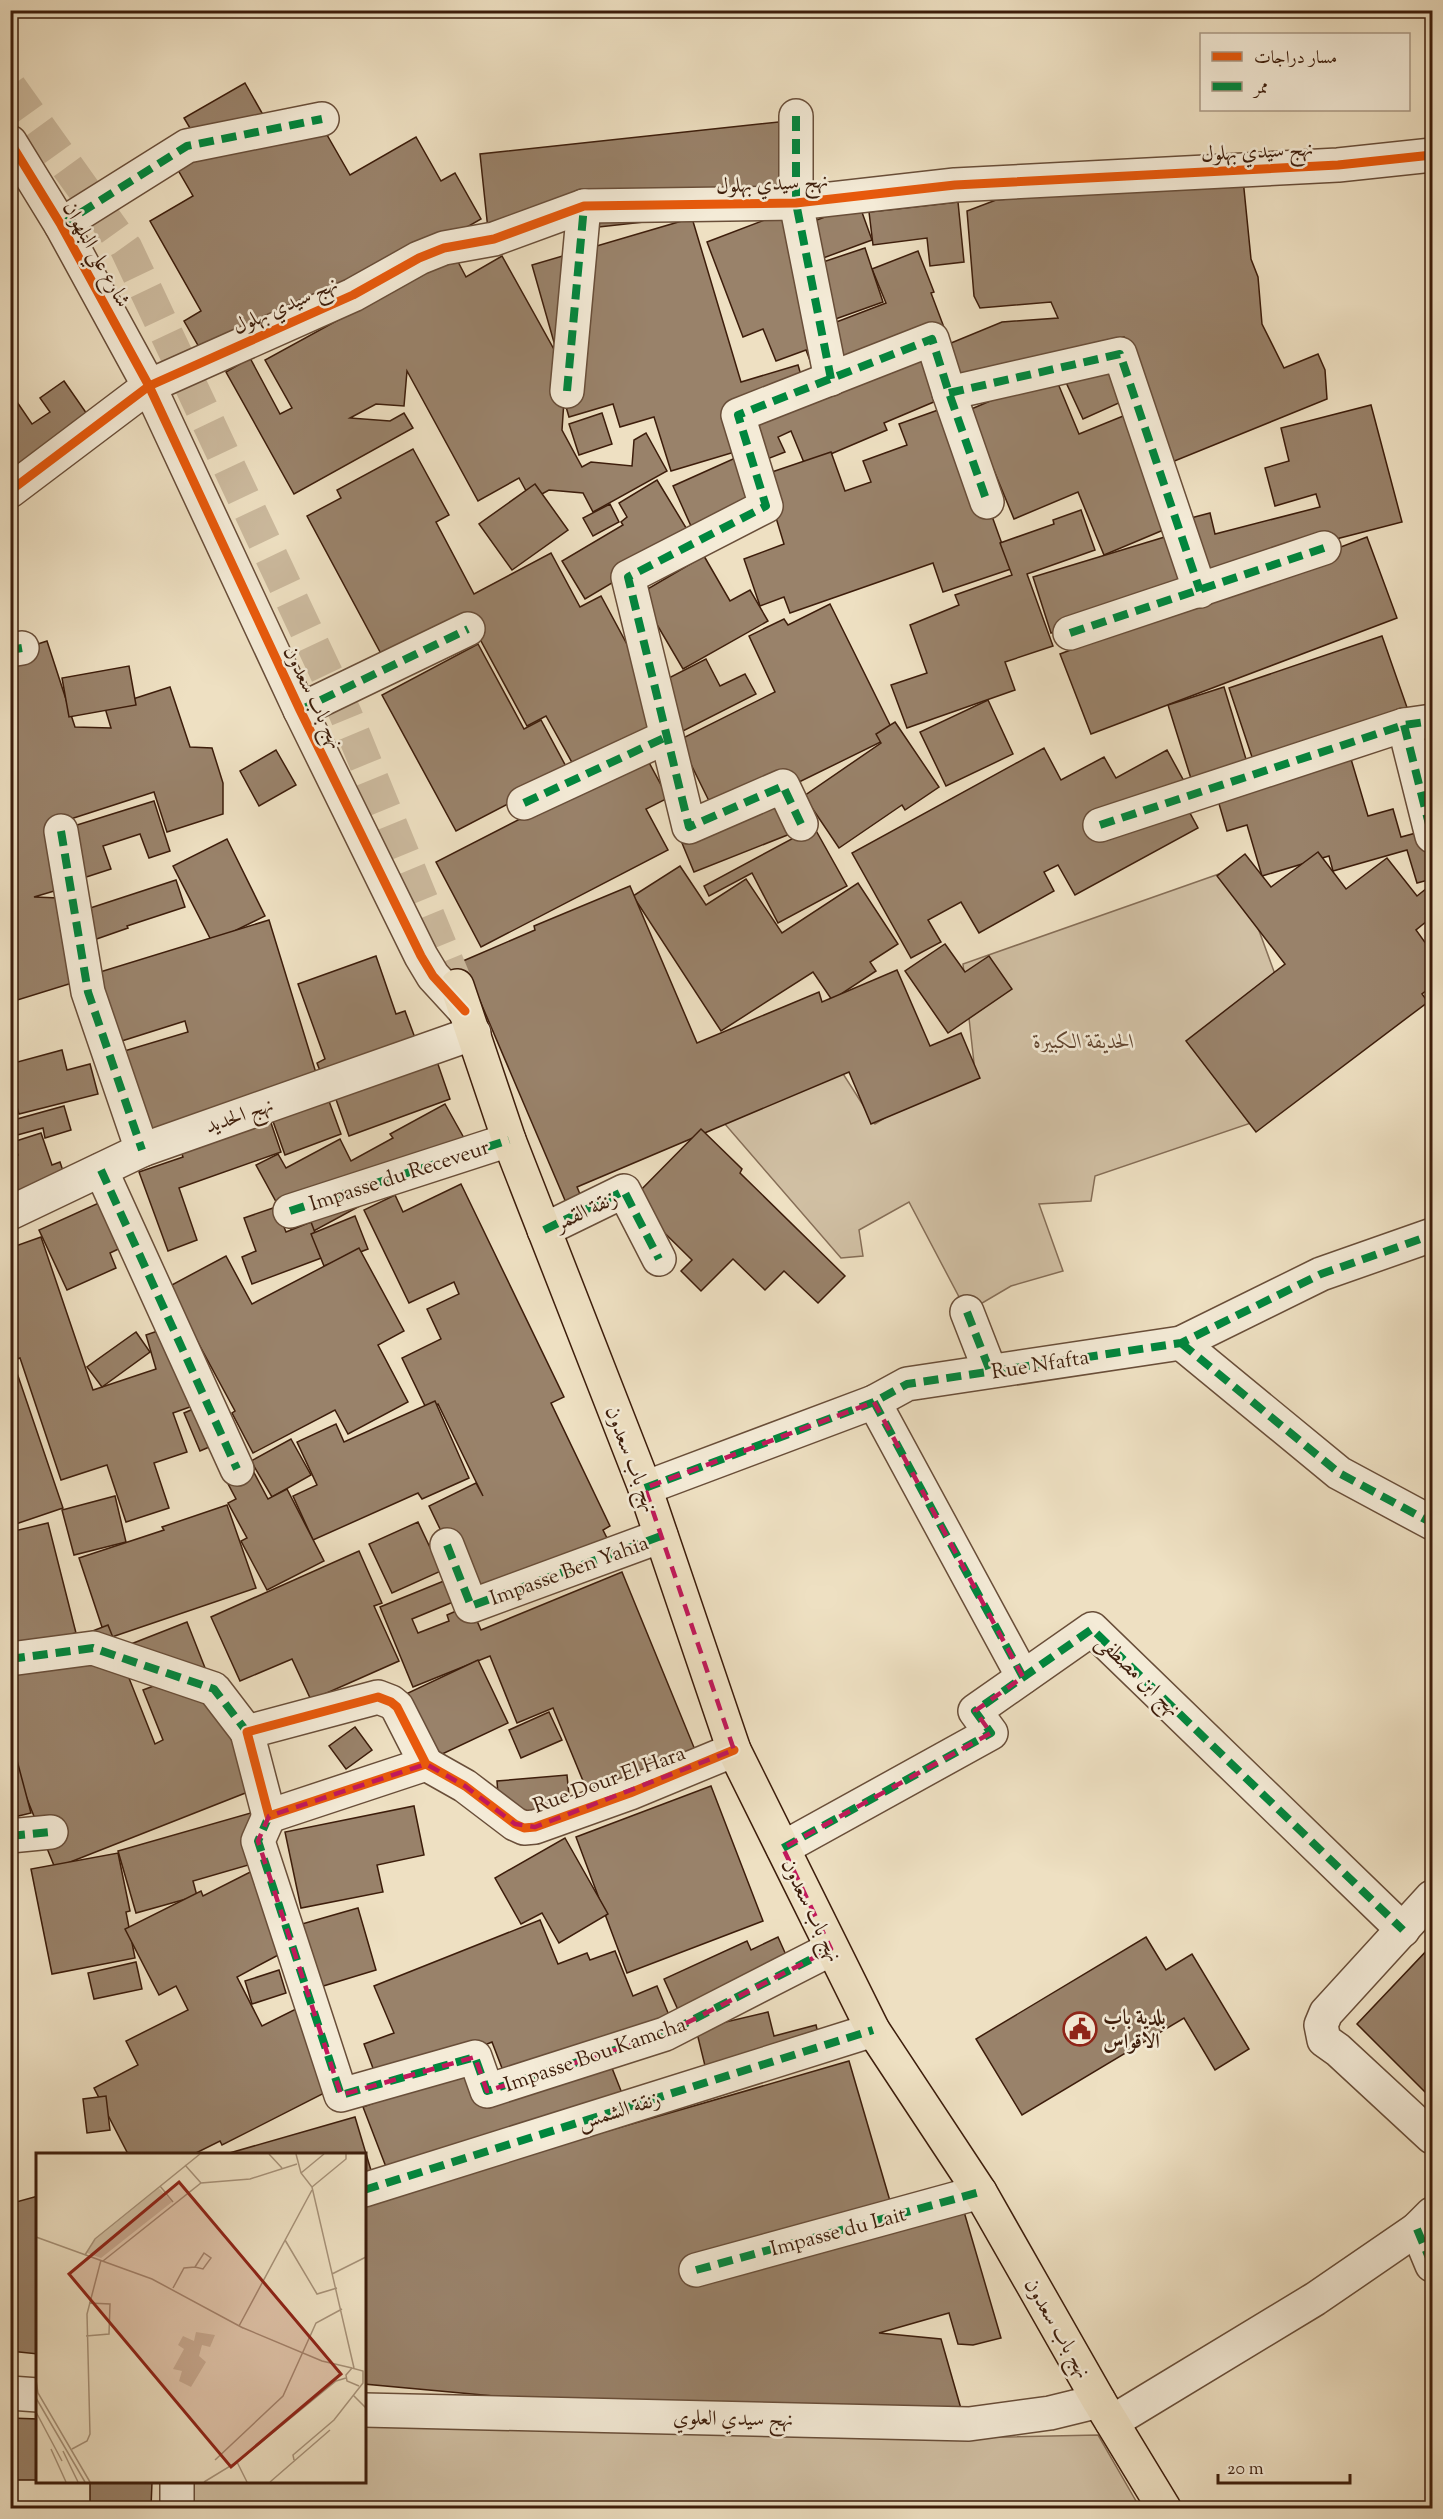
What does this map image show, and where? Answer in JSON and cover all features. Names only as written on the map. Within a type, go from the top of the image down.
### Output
[{"type":"main road","name":"نهج باب سعدون","points":[[465,1010],[509,1140],[645,1488],[735,1750],[831,1949],[873,2030],[980,2192],[1105,2411],[1164,2508]]},
{"type":"street","points":[[796,116],[796,202],[831,379]]},
{"type":"street","points":[[61,225],[187,146],[322,119]]},
{"type":"street","name":"شارع علي البلهوان","points":[[10,142],[61,225],[149,386]]},
{"type":"street","name":"نهج سيدي بهلول","points":[[10,491],[149,386],[353,295],[419,258],[444,248],[494,239],[584,206],[796,202],[955,185],[1338,165],[1432,155]]},
{"type":"street","points":[[567,391],[584,206]]},
{"type":"street","points":[[801,824],[783,786],[689,827],[628,577],[766,506],[738,415],[932,339],[948,393],[987,502]]},
{"type":"street","points":[[948,393],[1120,354],[1200,591]]},
{"type":"street","name":"نهج باب سعدون","points":[[149,386],[300,710],[421,956],[434,976],[465,1010]]},
{"type":"street","points":[[1070,633],[1324,548]]},
{"type":"street","points":[[300,710],[468,629]]},
{"type":"street","points":[[1100,825],[1418,723],[1432,836]]},
{"type":"street","points":[[524,804],[666,737]]},
{"type":"street","points":[[61,831],[88,992],[142,1150]]},
{"type":"street","name":"نهج الحديد","points":[[10,1213],[142,1150],[465,1010]]},
{"type":"street","name":"Impasse du Receveur","points":[[290,1211],[509,1140]]},
{"type":"street","points":[[101,1170],[237,1469]]},
{"type":"street","name":"زنقة القمر","points":[[544,1230],[624,1191],[659,1259]]},
{"type":"street","name":"Rue Nfafta","points":[[645,1488],[874,1402],[907,1384],[1180,1342],[1321,1274],[1432,1235]]},
{"type":"street","points":[[968,1312],[990,1371]]},
{"type":"street","points":[[1180,1342],[1339,1473],[1432,1523]]},
{"type":"street","points":[[874,1402],[1023,1677]]},
{"type":"street","name":"Impasse Ben Yahia","points":[[447,1545],[471,1606],[661,1536]]},
{"type":"street","name":"نهج ابن مصطفى","points":[[783,1848],[991,1733],[975,1711],[1092,1629],[1403,1930]]},
{"type":"street","points":[[10,1659],[93,1648],[214,1689],[247,1732],[269,1816],[426,1764],[397,1707],[378,1697],[247,1732]]},
{"type":"street","name":"Rue Dour El Hara","points":[[426,1764],[465,1786],[515,1824],[524,1828],[535,1827],[620,1797],[735,1750]]},
{"type":"street","name":"Impasse Bou Kamcha","points":[[269,1816],[258,1841],[341,2095],[475,2057],[488,2091],[665,2034],[831,1949]]},
{"type":"street","points":[[10,1836],[51,1832]]},
{"type":"street","points":[[1432,1897],[1326,2013],[1321,2025],[1324,2040],[1338,2050],[1432,2137]]},
{"type":"street","name":"زنقة الشمس","points":[[366,2189],[873,2030]]},
{"type":"street","name":"Impasse du Lait","points":[[696,2270],[980,2192]]},
{"type":"street","points":[[1425,2222],[1432,2265]]},
{"type":"street","name":"نهج سيدي العلوي","points":[[366,2410],[969,2424],[1050,2414],[1105,2411],[1315,2299],[1425,2222]]},
{"type":"street","points":[[10,2392],[36,2395]]},
{"type":"street","points":[[177,2483],[177,2508]]},
{"type":"highlighted area","points":[[874,1402],[1023,1677],[975,1711],[991,1733],[783,1848],[831,1949],[665,2034],[487,2091],[475,2057],[341,2095],[258,1841],[269,1816],[426,1764],[465,1786],[515,1824],[535,1827],[734,1750],[645,1488]]},
{"type":"green space","name":"الحديقة الكبيرة","points":[[1236,868],[1283,996],[1251,1123],[1095,1176],[1091,1201],[1039,1204],[1063,1271],[1011,1286],[967,1312],[909,1202],[859,1230],[863,1256],[841,1258],[718,1116],[833,1058],[875,1124],[974,1063],[963,964]]},
{"type":"green space","points":[[366,2417],[1007,2437],[1098,2435],[1140,2508],[192,2508],[191,2483],[366,2483]]},
{"type":"building","points":[[245,83],[279,143],[319,121],[350,175],[416,137],[441,181],[455,173],[481,219],[214,373],[184,321],[201,311],[150,221],[193,196],[178,170],[206,155],[184,118]]},
{"type":"building","points":[[788,121],[797,205],[489,239],[480,154]]},
{"type":"building","points":[[1243,179],[1251,259],[1258,277],[1262,324],[1284,368],[1318,354],[1325,370],[1327,399],[1172,462],[1124,337],[1002,376],[955,388],[951,343],[1002,322],[1058,318],[1051,302],[980,308],[974,296],[967,211],[996,200]]},
{"type":"building","points":[[958,202],[964,262],[930,266],[927,238],[873,245],[869,212]]},
{"type":"building","points":[[859,204],[872,240],[815,261],[801,226]]},
{"type":"building","points":[[783,213],[826,326],[886,303],[872,269],[918,251],[934,292],[931,293],[945,330],[817,379],[806,350],[776,361],[763,329],[743,337],[707,242]]},
{"type":"building","points":[[692,218],[741,382],[798,365],[806,392],[737,411],[748,448],[671,471],[654,417],[620,427],[613,404],[569,417],[559,383],[565,381],[532,265]]},
{"type":"building","points":[[865,248],[883,302],[830,321],[811,266]]},
{"type":"building","points":[[455,256],[466,277],[502,256],[566,371],[562,430],[582,467],[591,462],[632,466],[634,440],[646,433],[667,471],[593,512],[583,493],[549,490],[531,500],[519,478],[478,501],[407,371],[404,406],[376,404],[350,418],[390,421],[404,413],[413,428],[294,494],[226,372],[250,358],[280,414],[292,408],[265,360]]},
{"type":"building","points":[[934,343],[955,393],[884,423],[887,430],[805,465],[791,431],[778,437],[785,452],[762,461],[746,423]]},
{"type":"building","points":[[1120,353],[1139,394],[1083,419],[1064,378]]},
{"type":"building","points":[[1054,374],[1079,434],[1133,412],[1180,523],[1104,555],[1078,492],[1014,519],[969,410]]},
{"type":"building","points":[[64,381],[96,427],[20,480],[10,466],[10,398],[13,396],[32,424],[50,412],[40,398]]},
{"type":"building","points":[[952,405],[1011,569],[943,592],[933,563],[790,613],[784,597],[760,606],[744,559],[784,544],[763,475],[831,452],[845,491],[871,482],[863,461],[907,445],[899,424]]},
{"type":"building","points":[[1371,405],[1402,522],[1197,575],[1183,520],[1210,513],[1215,534],[1320,507],[1316,494],[1275,506],[1265,468],[1289,461],[1281,428]]},
{"type":"building","points":[[602,413],[612,444],[579,455],[569,424]]},
{"type":"building","points":[[413,449],[449,515],[436,522],[474,594],[551,553],[580,607],[601,596],[671,726],[579,775],[546,716],[527,726],[475,630],[393,676],[307,516],[341,498],[337,490]]},
{"type":"building","points":[[742,455],[764,504],[695,535],[673,486]]},
{"type":"building","points":[[657,480],[691,536],[585,599],[562,561],[623,525],[621,522],[627,517],[619,503]]},
{"type":"building","points":[[535,484],[568,530],[512,570],[479,524]]},
{"type":"building","points":[[610,504],[619,522],[593,536],[583,518]]},
{"type":"building","points":[[1081,510],[1095,550],[1027,574],[1053,646],[1005,662],[1015,690],[907,728],[891,685],[927,673],[910,625],[959,605],[955,595],[1012,575],[1000,543],[1054,524],[1053,520]]},
{"type":"building","points":[[1168,536],[1185,593],[1051,633],[1033,577]]},
{"type":"building","points":[[1367,537],[1397,618],[1091,734],[1060,654]]},
{"type":"building","points":[[704,556],[730,601],[750,590],[768,621],[683,669],[639,594]]},
{"type":"building","points":[[830,604],[895,735],[795,784],[710,803],[679,740],[775,692],[749,636],[784,619],[788,625]]},
{"type":"building","points":[[1382,636],[1410,716],[1256,769],[1229,688]]},
{"type":"building","points":[[47,641],[75,727],[111,728],[105,708],[170,687],[190,747],[212,748],[223,783],[223,814],[167,832],[154,792],[52,825],[71,886],[34,897],[59,898],[85,979],[14,1001],[13,1051],[10,1052],[10,653]]},
{"type":"building","points":[[478,644],[524,729],[541,720],[569,772],[456,831],[382,695]]},
{"type":"building","points":[[706,659],[720,686],[745,674],[756,694],[679,733],[655,685]]},
{"type":"building","points":[[129,666],[136,705],[69,717],[62,678]]},
{"type":"building","points":[[1224,687],[1249,769],[1193,785],[1168,705]]},
{"type":"building","points":[[988,700],[1013,754],[946,786],[920,732]]},
{"type":"building","points":[[895,722],[939,787],[905,810],[902,805],[839,848],[804,796],[881,743],[876,734]]},
{"type":"building","points":[[1044,748],[1061,780],[1104,757],[1116,778],[1167,750],[1185,783],[1176,787],[1198,828],[1075,895],[1058,865],[1044,872],[1054,891],[979,933],[961,902],[928,920],[941,942],[911,958],[852,853]]},
{"type":"building","points":[[276,750],[296,785],[259,806],[240,771]]},
{"type":"building","points":[[645,755],[668,798],[646,809],[668,850],[481,947],[436,862]]},
{"type":"building","points":[[1351,759],[1368,816],[1393,809],[1401,837],[1427,830],[1432,848],[1432,879],[1417,883],[1407,850],[1333,871],[1329,856],[1262,876],[1247,825],[1227,831],[1217,797]]},
{"type":"building","points":[[778,790],[795,832],[694,872],[677,831]]},
{"type":"building","points":[[154,801],[170,851],[149,858],[140,834],[103,846],[111,869],[77,880],[61,830]]},
{"type":"building","points":[[814,827],[847,886],[778,923],[752,873],[709,896],[704,886]]},
{"type":"building","points":[[227,839],[265,916],[212,942],[173,866]]},
{"type":"building","points":[[1318,852],[1346,889],[1387,858],[1417,896],[1432,884],[1432,917],[1416,930],[1432,952],[1432,986],[1422,994],[1428,1002],[1256,1132],[1186,1041],[1285,964],[1217,876],[1245,854],[1271,887]]},
{"type":"building","points":[[680,866],[706,905],[746,879],[782,933],[858,883],[898,944],[870,962],[876,971],[832,1000],[813,972],[721,1031],[633,896]]},
{"type":"building","points":[[176,880],[185,907],[127,926],[128,928],[88,942],[78,912]]},
{"type":"building","points":[[630,886],[697,1043],[819,992],[822,1002],[897,970],[930,1046],[961,1033],[980,1078],[871,1124],[849,1072],[577,1187],[585,1206],[570,1212],[463,961],[535,930],[534,926]]},
{"type":"building","points":[[269,920],[320,1086],[137,1142],[111,1055],[188,1032],[185,1021],[109,1045],[87,976]]},
{"type":"building","points":[[945,944],[965,972],[989,956],[1012,989],[948,1033],[905,971]]},
{"type":"building","points":[[376,956],[396,1014],[405,1011],[421,1054],[433,1050],[450,1099],[349,1136],[333,1091],[328,1092],[317,1063],[325,1059],[298,984]]},
{"type":"building","points":[[62,1050],[67,1070],[90,1064],[98,1094],[19,1114],[10,1083],[10,1064]]},
{"type":"building","points":[[326,1093],[341,1134],[285,1155],[270,1113]]},
{"type":"building","points":[[10,1098],[17,1119],[64,1106],[71,1130],[45,1138],[43,1128],[10,1137]]},
{"type":"building","points":[[445,1104],[469,1147],[297,1240],[256,1165],[278,1154],[286,1168],[340,1139],[351,1161],[393,1138],[390,1134]]},
{"type":"building","points":[[269,1117],[281,1152],[179,1188],[197,1240],[168,1251],[139,1172],[183,1157],[180,1148]]},
{"type":"building","points":[[701,1129],[742,1169],[740,1173],[845,1276],[818,1303],[784,1271],[765,1290],[733,1259],[701,1291],[681,1271],[692,1260],[631,1200]]},
{"type":"building","points":[[41,1133],[52,1165],[60,1162],[67,1183],[10,1203],[10,1158],[18,1155],[13,1142]]},
{"type":"building","points":[[461,1184],[564,1397],[551,1403],[610,1526],[603,1530],[616,1556],[489,1617],[459,1556],[454,1558],[429,1506],[476,1483],[483,1496],[438,1404],[427,1410],[402,1358],[441,1339],[427,1309],[459,1294],[454,1282],[409,1303],[364,1210],[395,1195],[403,1212]]},
{"type":"building","points":[[123,1192],[144,1237],[110,1253],[116,1268],[67,1290],[39,1230]]},
{"type":"building","points":[[276,1207],[286,1232],[311,1222],[324,1257],[252,1284],[242,1257],[256,1251],[244,1218]]},
{"type":"building","points":[[355,1216],[368,1249],[324,1266],[311,1234]]},
{"type":"building","points":[[41,1237],[93,1390],[156,1369],[146,1335],[178,1324],[204,1402],[173,1413],[187,1452],[154,1463],[169,1508],[126,1522],[107,1465],[61,1480],[20,1358],[10,1361],[10,1248]]},
{"type":"building","points":[[359,1248],[404,1331],[378,1345],[408,1402],[348,1434],[335,1410],[253,1453],[232,1413],[235,1411],[168,1287],[226,1256],[252,1304]]},
{"type":"building","points":[[136,1332],[150,1352],[102,1387],[87,1367]]},
{"type":"building","points":[[17,1373],[63,1508],[10,1526],[10,1375]]},
{"type":"building","points":[[212,1401],[228,1439],[200,1451],[184,1413]]},
{"type":"building","points":[[435,1401],[469,1478],[422,1499],[418,1493],[313,1540],[293,1496],[317,1485],[297,1442],[336,1424],[344,1442]]},
{"type":"building","points":[[291,1439],[311,1475],[272,1497],[251,1461]]},
{"type":"building","points":[[251,1467],[268,1499],[287,1489],[324,1561],[267,1590],[241,1541],[247,1538],[228,1503],[236,1499],[226,1480]]},
{"type":"building","points":[[115,1496],[126,1542],[74,1555],[62,1510]]},
{"type":"building","points":[[227,1505],[256,1588],[106,1639],[79,1558],[164,1530],[162,1527]]},
{"type":"building","points":[[418,1522],[441,1571],[392,1593],[369,1544]]},
{"type":"building","points":[[48,1523],[76,1633],[10,1649],[10,1532]]},
{"type":"building","points":[[359,1551],[382,1603],[374,1606],[399,1661],[311,1700],[292,1659],[240,1681],[211,1617]]},
{"type":"building","points":[[622,1572],[702,1767],[595,1810],[553,1708],[517,1723],[490,1656],[413,1687],[380,1607],[461,1574],[470,1595],[412,1619],[418,1633],[449,1621],[447,1615],[470,1605],[481,1630]]},
{"type":"building","points":[[187,1622],[253,1790],[55,1868],[10,1757],[10,1663],[108,1625],[155,1744],[163,1740],[143,1690],[180,1676],[131,1644]]},
{"type":"building","points":[[478,1660],[508,1723],[438,1756],[408,1693]]},
{"type":"building","points":[[549,1712],[562,1740],[521,1758],[509,1730]]},
{"type":"building","points":[[355,1727],[372,1750],[346,1769],[329,1746]]},
{"type":"building","points":[[10,1734],[31,1813],[10,1818]]},
{"type":"building","points":[[567,1775],[571,1815],[500,1821],[497,1781]]},
{"type":"building","points":[[711,1786],[763,1921],[627,1973],[576,1837]]},
{"type":"building","points":[[414,1806],[424,1855],[377,1865],[383,1892],[301,1908],[285,1832]]},
{"type":"building","points":[[258,1811],[272,1858],[193,1881],[197,1896],[136,1913],[118,1851]]},
{"type":"building","points":[[565,1838],[608,1914],[559,1943],[542,1913],[521,1924],[495,1878]]},
{"type":"building","points":[[118,1853],[130,1911],[126,1912],[135,1958],[52,1974],[31,1869]]},
{"type":"building","points":[[270,1862],[282,1953],[237,1977],[262,2026],[304,2005],[344,2083],[222,2145],[220,2141],[196,2153],[127,2153],[94,2088],[138,2065],[126,2041],[188,2010],[176,1986],[159,1995],[125,1929],[201,1891],[203,1896]]},
{"type":"building","points":[[358,1908],[376,1970],[320,1987],[302,1924]]},
{"type":"building","points":[[540,1920],[558,1964],[587,1953],[590,1960],[615,1951],[633,1996],[657,1986],[673,2025],[510,2089],[492,2042],[380,2087],[364,2044],[394,2033],[374,1986]]},
{"type":"building","points":[[778,1937],[794,1973],[684,2023],[664,1979],[747,1941],[751,1950]]},
{"type":"building","name":"بلدية باب الاقواس","points":[[1146,1937],[1166,1970],[1192,1954],[1249,2049],[1215,2070],[1184,2018],[1022,2115],[976,2039]]},
{"type":"building","points":[[1432,1945],[1432,2099],[1357,2024]]},
{"type":"building","points":[[136,1962],[142,1989],[94,1999],[88,1973]]},
{"type":"building","points":[[279,1970],[286,1993],[252,2004],[245,1981]]},
{"type":"building","points":[[768,2012],[774,2036],[816,2025],[823,2054],[709,2082],[696,2029]]},
{"type":"building","points":[[485,2061],[501,2103],[610,2063],[627,2106],[396,2193],[363,2107]]},
{"type":"building","points":[[849,2061],[895,2218],[960,2198],[1001,2338],[973,2345],[958,2344],[949,2313],[879,2333],[941,2339],[970,2440],[366,2384],[366,2154],[379,2197]]},
{"type":"building","points":[[106,2096],[110,2130],[87,2133],[83,2099]]},
{"type":"building","points":[[355,2117],[366,2153],[229,2153]]},
{"type":"building","points":[[10,2190],[20,2217],[10,2221]]},
{"type":"building","points":[[36,2197],[36,2354],[10,2351],[10,2242],[16,2202]]},
{"type":"building","points":[[10,2418],[36,2419],[36,2480],[11,2480],[11,2508]]},
{"type":"building","points":[[90,2483],[152,2483],[151,2508],[90,2508]]},
{"type":"tunnel","points":[[10,87],[126,248],[345,713],[457,986]]},
{"type":"marked path","points":[[796,116],[796,203],[831,379]]},
{"type":"marked path","points":[[61,225],[187,146],[322,119]]},
{"type":"marked path","points":[[567,391],[584,206]]},
{"type":"marked path","points":[[801,824],[783,786],[689,827],[628,577],[766,506],[738,415],[932,339],[987,502]]},
{"type":"marked path","points":[[949,393],[1120,354],[1200,591]]},
{"type":"marked path","points":[[1070,633],[1324,548]]},
{"type":"marked path","points":[[300,710],[468,629]]},
{"type":"marked path","points":[[10,650],[22,648]]},
{"type":"marked path","points":[[1100,825],[1404,725],[1432,721]]},
{"type":"marked path","points":[[1404,725],[1432,836]]},
{"type":"marked path","points":[[524,803],[666,737]]},
{"type":"marked path","points":[[61,831],[88,992],[142,1150]]},
{"type":"marked path","points":[[290,1211],[509,1140]]},
{"type":"marked path","points":[[101,1170],[237,1469]]},
{"type":"marked path","points":[[544,1230],[624,1191],[659,1259]]},
{"type":"marked path","points":[[645,1488],[874,1402],[907,1384],[1181,1343],[1321,1274],[1432,1235]]},
{"type":"marked path","points":[[967,1312],[990,1371]]},
{"type":"marked path","points":[[1181,1343],[1339,1473],[1432,1523]]},
{"type":"marked path","points":[[874,1402],[1023,1677]]},
{"type":"marked path","points":[[447,1545],[471,1606],[661,1536]]},
{"type":"marked path","points":[[783,1848],[991,1733],[975,1711],[1092,1629],[1403,1930]]},
{"type":"marked path","points":[[10,1659],[93,1648],[214,1689],[247,1732]]},
{"type":"marked path","points":[[269,1816],[258,1841],[341,2095],[475,2057],[487,2091],[665,2034],[831,1949]]},
{"type":"marked path","points":[[10,1836],[51,1832]]},
{"type":"marked path","points":[[366,2189],[873,2030]]},
{"type":"marked path","points":[[696,2270],[980,2192]]},
{"type":"marked path","points":[[1417,2229],[1432,2265]]},
{"type":"cycle path","points":[[10,142],[61,225],[149,386],[300,710],[421,956],[433,976],[465,1011]]},
{"type":"cycle path","points":[[10,491],[149,386],[353,295],[419,258],[444,248],[494,239],[584,206],[796,203],[955,185],[1338,165],[1432,155]]},
{"type":"cycle path","points":[[426,1764],[397,1707],[378,1697],[247,1732],[269,1816],[426,1764],[465,1786],[515,1824],[524,1828],[535,1827],[630,1793],[734,1750]]},
{"type":"place","name":"بلدية باب الاقواس","points":[[1080,2029]]}]
